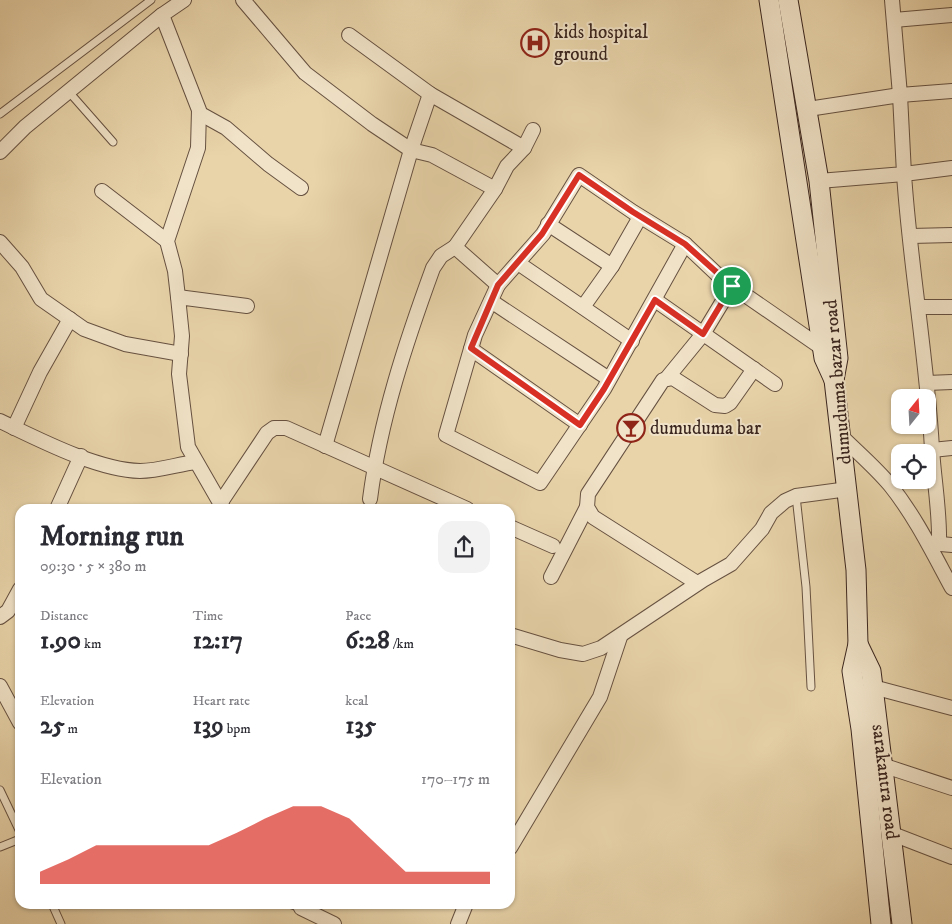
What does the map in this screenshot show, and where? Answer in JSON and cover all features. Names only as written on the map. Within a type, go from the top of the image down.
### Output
[{"type":"street","points":[[0,152],[69,92],[184,0]]},
{"type":"street","points":[[243,0],[305,72],[372,124],[411,150],[432,155],[496,189]]},
{"type":"street","points":[[769,0],[822,348],[824,358],[834,380]]},
{"type":"street","name":"dumuduma bazar road","points":[[515,636],[583,654],[601,648],[698,583],[731,564],[762,529],[771,513],[785,501],[796,496],[848,488],[834,380],[838,358],[819,180],[788,0]]},
{"type":"street","points":[[892,0],[904,174],[911,236],[912,270],[919,307],[932,444]]},
{"type":"street","points":[[894,20],[952,15]]},
{"type":"street","points":[[162,16],[199,113],[198,148],[167,241],[175,271],[182,336],[179,374],[188,447],[221,504]]},
{"type":"street","points":[[349,36],[430,94],[524,148]]},
{"type":"street","points":[[808,109],[900,95],[952,91]]},
{"type":"street","points":[[325,446],[411,150],[430,94]]},
{"type":"street","points":[[199,113],[226,128],[268,164],[302,188]]},
{"type":"street","points":[[370,499],[374,469],[405,347],[430,276],[441,256],[455,247],[496,189],[508,166],[524,148],[533,130]]},
{"type":"street","points":[[819,180],[904,174],[952,168]]},
{"type":"street","points":[[685,244],[609,379],[580,425],[540,482],[446,435],[471,348],[498,285],[518,263],[548,224],[579,175],[640,217],[685,244],[732,286],[822,348]]},
{"type":"street","points":[[102,191],[167,241]]},
{"type":"street","points":[[583,307],[612,266],[640,217]]},
{"type":"street","points":[[548,224],[612,266]]},
{"type":"street","points":[[911,236],[952,235]]},
{"type":"street","points":[[0,242],[22,267],[40,299],[84,328],[125,344],[181,354]]},
{"type":"street","points":[[455,247],[498,285]]},
{"type":"street","points":[[518,263],[632,341]]},
{"type":"street","points":[[551,577],[586,507],[588,494],[663,380],[667,378],[703,334],[732,286]]},
{"type":"street","points":[[178,297],[247,306]]},
{"type":"street","points":[[491,300],[609,379]]},
{"type":"street","points":[[655,300],[775,384]]},
{"type":"street","points":[[919,307],[952,307]]},
{"type":"street","points":[[14,428],[40,372],[70,319]]},
{"type":"street","points":[[471,348],[580,425]]},
{"type":"street","points":[[667,378],[673,378],[714,405],[725,406],[754,369]]},
{"type":"street","points":[[927,383],[952,382]]},
{"type":"street","points":[[0,421],[52,446],[106,464],[140,471],[196,462]]},
{"type":"street","points":[[223,504],[267,433],[274,428],[286,428],[455,504]]},
{"type":"street","points":[[840,435],[889,484],[940,544]]},
{"type":"street","points":[[936,450],[952,448]]},
{"type":"street","points":[[59,504],[81,456]]},
{"type":"street","name":"sarakantra road","points":[[848,488],[856,570],[858,644],[852,672],[861,729],[881,924]]},
{"type":"street","points":[[935,489],[940,544],[952,588]]},
{"type":"street","points":[[586,507],[593,517],[698,583]]},
{"type":"street","points":[[515,530],[553,546]]},
{"type":"street","points":[[0,617],[8,611],[15,598]]},
{"type":"street","points":[[515,840],[600,698],[620,637]]},
{"type":"street","name":"sarakantra road","points":[[858,644],[871,671],[902,924]]},
{"type":"street","points":[[0,686],[15,714]]},
{"type":"street","points":[[873,687],[952,708]]},
{"type":"street","points":[[882,766],[952,788]]},
{"type":"street","points":[[890,833],[952,857]]},
{"type":"street","points":[[306,909],[334,924]]},
{"type":"street","points":[[458,924],[464,909]]},
{"type":"lane","points":[[0,114],[151,0]]},
{"type":"lane","points":[[69,92],[113,142]]},
{"type":"lane","points":[[796,496],[806,587],[811,687]]},
{"type":"lane","points":[[0,790],[15,822]]},
{"type":"lane","points":[[0,847],[15,841]]},
{"type":"lane","points":[[54,909],[61,924]]},
{"type":"place","name":"kids hospital ground","points":[[535,43]]},
{"type":"place","name":"dumuduma bar","points":[[631,428]]},
{"type":"route","points":[[579,175],[633,212],[685,244],[732,286],[703,334],[655,300],[604,389],[580,425],[471,348],[498,285],[542,234],[579,175]]}]
